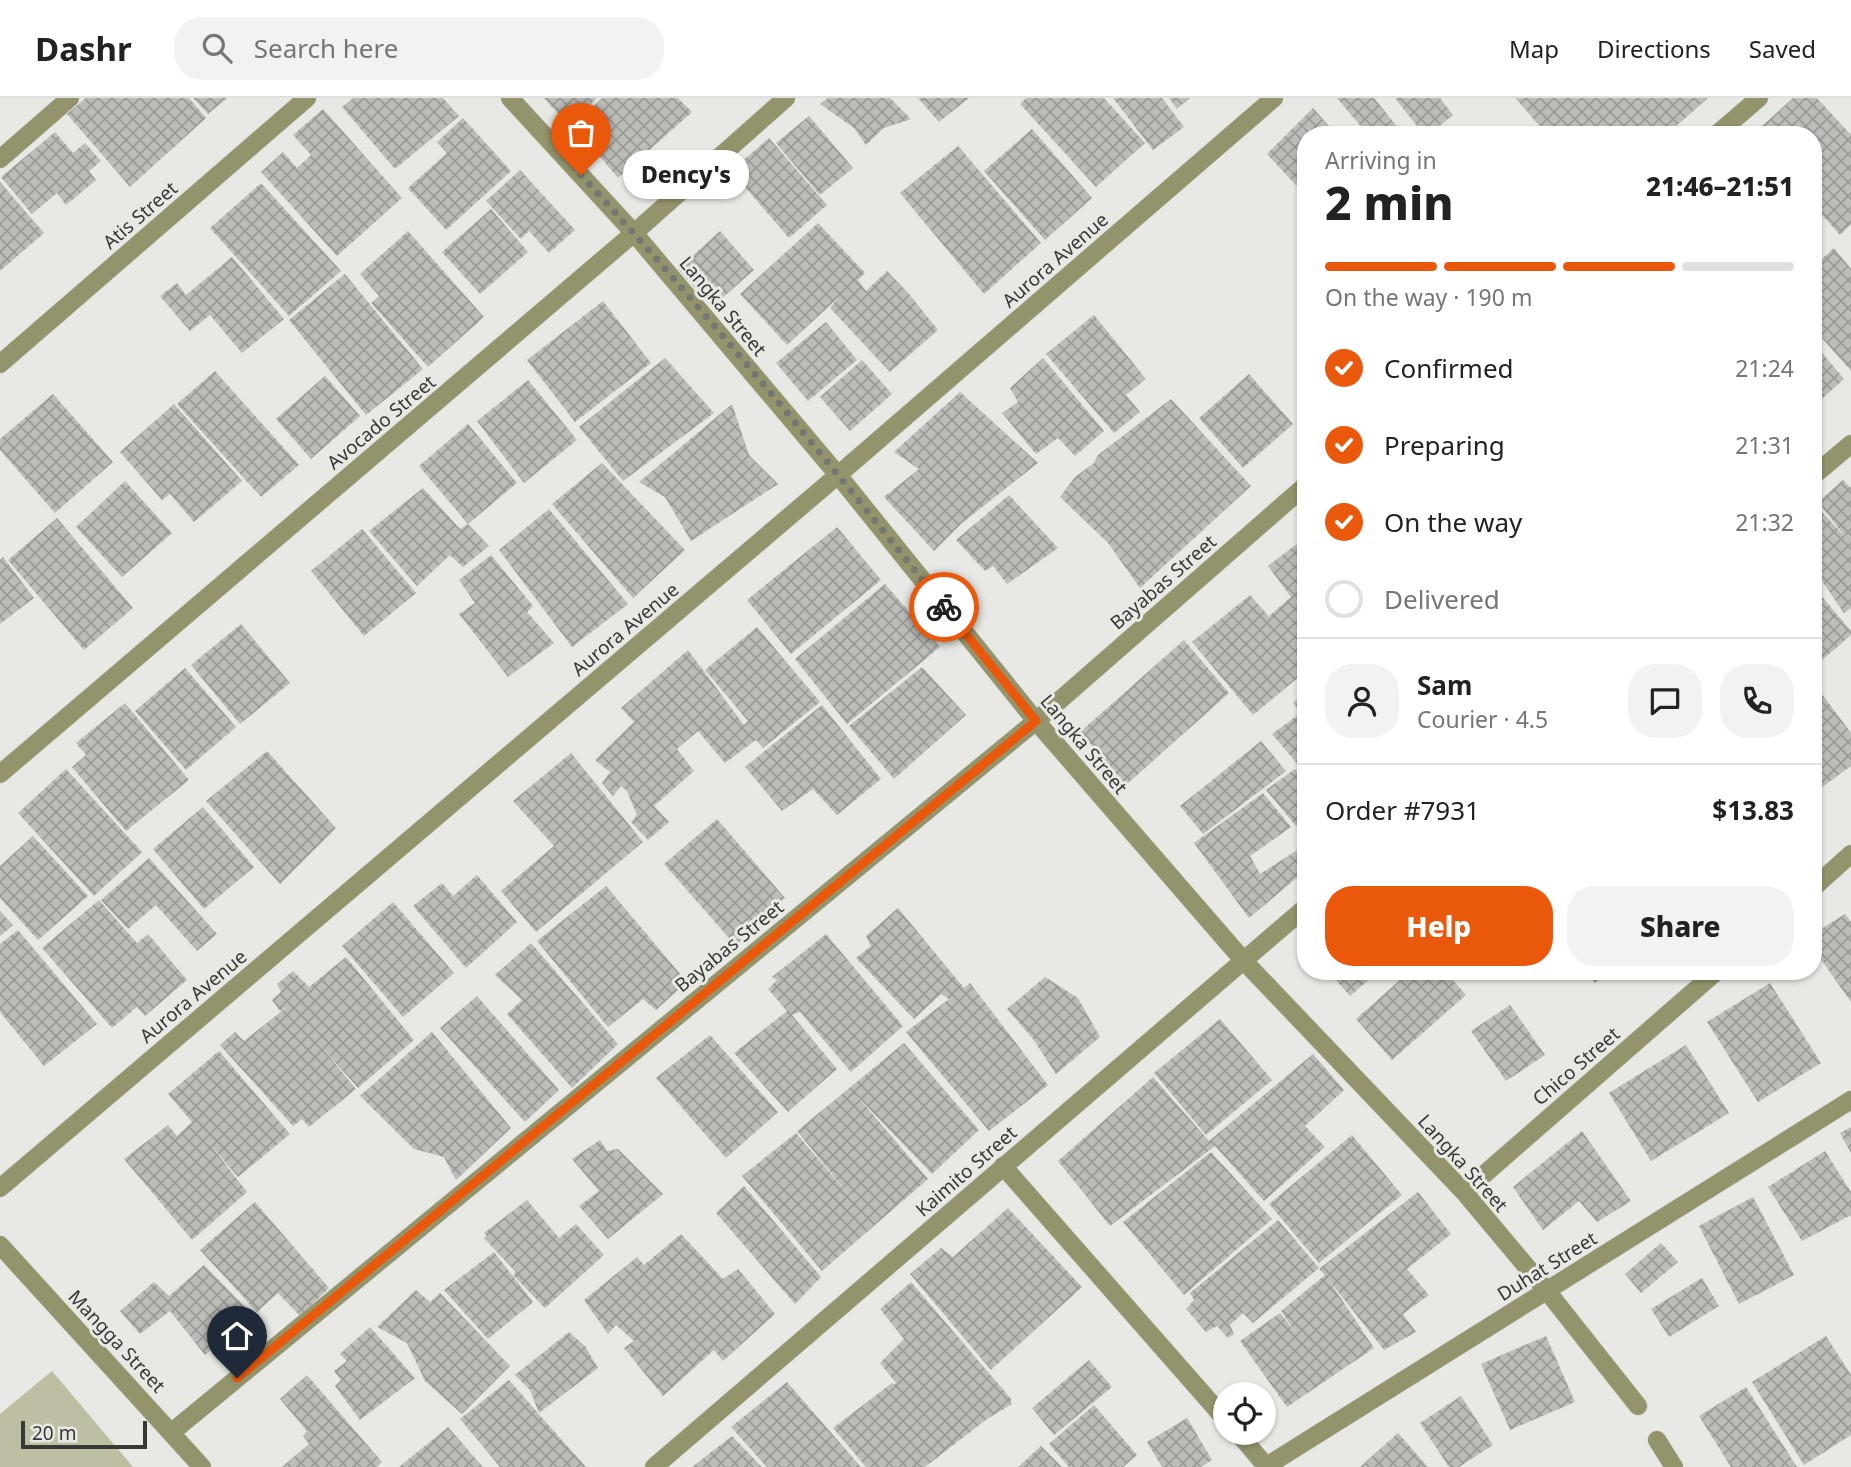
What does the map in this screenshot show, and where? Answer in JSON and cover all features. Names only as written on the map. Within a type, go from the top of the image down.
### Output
[{"type":"street","points":[[0,159],[70,98]]},
{"type":"street","name":"Atis Street","points":[[0,364],[307,98]]},
{"type":"street","name":"Langka Street","points":[[510,98],[634,233],[838,475],[1036,721],[1243,960],[1464,1192],[1638,1406]]},
{"type":"street","name":"Avocado Street","points":[[0,774],[634,233],[786,98]]},
{"type":"street","name":"Aurora Avenue","points":[[0,1188],[838,475],[1274,98]]},
{"type":"street","points":[[1726,126],[1759,98]]},
{"type":"street","points":[[1822,468],[1851,444]]},
{"type":"street","name":"Bayabas Street","points":[[172,1432],[1036,721],[1297,493]]},
{"type":"street","points":[[1822,880],[1851,855]]},
{"type":"street","name":"Kaimito Street","points":[[654,1467],[1297,915]]},
{"type":"street","name":"Chico Street","points":[[1464,1192],[1707,980]]},
{"type":"street","name":"Duhat Street","points":[[1265,1466],[1851,1100]]},
{"type":"street","points":[[1003,1166],[1213,1405]]},
{"type":"street","name":"Mangga Street","points":[[0,1245],[202,1467]]},
{"type":"street","points":[[1657,1440],[1674,1467]]},
{"type":"street","points":[[1248,1445],[1265,1466]]},
{"type":"green space","points":[[52,1371],[133,1467],[0,1467],[0,1414]]},
{"type":"building","points":[[86,98],[189,98],[206,118],[130,187],[67,114]]},
{"type":"building","points":[[193,98],[227,98],[208,114]]},
{"type":"building","points":[[353,98],[443,98],[459,116],[395,169],[342,107]]},
{"type":"building","points":[[544,98],[597,98],[568,125]]},
{"type":"building","points":[[602,98],[678,98],[692,112],[618,178],[574,126]]},
{"type":"building","points":[[828,98],[890,98],[911,119],[884,128],[866,145],[854,128],[820,104]]},
{"type":"building","points":[[918,98],[969,98],[939,122]]},
{"type":"building","points":[[1026,98],[1104,98],[1145,143],[1096,187],[1020,104]]},
{"type":"building","points":[[1113,98],[1162,98],[1184,127],[1153,150]]},
{"type":"building","points":[[1169,98],[1190,98],[1177,109]]},
{"type":"building","points":[[1337,98],[1374,98],[1397,126],[1360,126]]},
{"type":"building","points":[[1395,98],[1440,98],[1453,115],[1439,126],[1417,126]]},
{"type":"building","points":[[1515,98],[1708,98],[1676,126],[1540,126]]},
{"type":"building","points":[[1793,98],[1817,98],[1851,135],[1851,224],[1840,235],[1822,215],[1822,126],[1762,126]]},
{"type":"building","points":[[1313,108],[1329,126],[1297,126],[1297,186],[1267,154]]},
{"type":"building","points":[[323,109],[402,198],[337,256],[261,172],[283,152],[297,168],[311,155],[293,135]]},
{"type":"building","points":[[809,116],[853,168],[820,195],[776,143]]},
{"type":"building","points":[[463,118],[511,171],[446,230],[408,188],[447,153],[437,142]]},
{"type":"building","points":[[1032,129],[1092,198],[1045,240],[984,171]]},
{"type":"building","points":[[55,132],[73,153],[85,143],[101,161],[89,171],[96,180],[66,205],[57,193],[32,214],[1,177]]},
{"type":"building","points":[[769,138],[827,205],[789,238],[731,171]]},
{"type":"building","points":[[958,146],[1041,243],[984,294],[900,193]]},
{"type":"building","points":[[520,170],[575,230],[549,253],[529,231],[521,239],[486,201]]},
{"type":"building","points":[[0,182],[44,233],[0,271]]},
{"type":"building","points":[[261,183],[341,271],[289,316],[210,228]]},
{"type":"building","points":[[491,209],[528,252],[480,294],[442,252]]},
{"type":"building","points":[[818,223],[865,273],[858,280],[866,291],[887,271],[938,330],[890,372],[830,308],[839,297],[787,345],[740,294]]},
{"type":"building","points":[[408,231],[484,317],[428,367],[371,303],[379,296],[360,274]]},
{"type":"building","points":[[720,231],[754,270],[712,307],[678,269]]},
{"type":"building","points":[[1834,248],[1851,269],[1851,371],[1822,338],[1822,259]]},
{"type":"building","points":[[232,257],[284,319],[242,353],[210,315],[190,331],[160,296],[177,283],[186,295]]},
{"type":"building","points":[[345,274],[423,369],[366,415],[289,320]]},
{"type":"building","points":[[603,301],[651,363],[575,422],[527,360]]},
{"type":"building","points":[[1094,315],[1146,379],[1126,395],[1140,412],[1114,433],[1046,354]]},
{"type":"building","points":[[826,322],[857,360],[808,401],[776,363]]},
{"type":"building","points":[[1822,353],[1844,379],[1822,399]]},
{"type":"building","points":[[665,358],[714,413],[623,481],[579,427]]},
{"type":"building","points":[[1043,358],[1104,431],[1075,456],[1058,438],[1036,454],[1002,413],[1018,402],[1010,388]]},
{"type":"building","points":[[862,360],[892,394],[850,431],[820,397]]},
{"type":"building","points":[[215,371],[299,465],[261,497],[177,404]]},
{"type":"building","points":[[1249,374],[1293,424],[1243,468],[1199,418]]},
{"type":"building","points":[[325,376],[360,416],[311,459],[276,419]]},
{"type":"building","points":[[528,380],[577,440],[524,483],[477,421]]},
{"type":"building","points":[[960,392],[1038,463],[962,523],[934,551],[884,497],[919,469],[894,452]]},
{"type":"building","points":[[53,394],[113,462],[55,513],[0,450],[0,439]]},
{"type":"building","points":[[1171,399],[1251,486],[1140,588],[1108,543],[1060,497],[1075,477],[1094,463],[1098,455]]},
{"type":"building","points":[[174,404],[242,481],[194,522],[170,494],[162,500],[120,452]]},
{"type":"building","points":[[732,404],[749,455],[778,484],[691,541],[665,497],[639,482]]},
{"type":"building","points":[[468,424],[517,483],[468,524],[419,466]]},
{"type":"building","points":[[602,463],[685,550],[633,598],[552,504]]},
{"type":"building","points":[[1843,480],[1851,488],[1851,608],[1844,613],[1822,581],[1822,512],[1847,539],[1822,507],[1822,498]]},
{"type":"building","points":[[125,481],[172,533],[122,577],[76,527]]},
{"type":"building","points":[[423,488],[460,529],[468,524],[489,546],[463,567],[450,555],[417,586],[369,531]]},
{"type":"building","points":[[1009,495],[1058,548],[1007,584],[993,566],[985,571],[956,540]]},
{"type":"building","points":[[549,509],[628,604],[572,647],[499,550]]},
{"type":"building","points":[[57,518],[133,608],[84,650],[8,560]]},
{"type":"building","points":[[837,527],[881,580],[791,654],[747,600]]},
{"type":"building","points":[[362,529],[416,593],[364,636],[311,571]]},
{"type":"building","points":[[1297,544],[1297,678],[1253,715],[1192,642],[1250,595],[1275,623],[1269,616],[1291,597],[1268,566]]},
{"type":"building","points":[[491,555],[533,606],[527,612],[554,643],[508,677],[459,614],[475,603],[459,580]]},
{"type":"building","points":[[3,557],[34,598],[0,624],[0,560]]},
{"type":"building","points":[[885,584],[940,647],[847,724],[795,659]]},
{"type":"building","points":[[1822,597],[1851,631],[1851,635],[1822,660]]},
{"type":"building","points":[[241,624],[290,683],[240,724],[191,665]]},
{"type":"building","points":[[757,627],[820,702],[763,748],[756,740],[725,763],[698,731],[677,749],[694,771],[654,806],[669,822],[648,840],[631,822],[637,815],[627,791],[621,786],[613,796],[602,783],[610,772],[595,760],[634,722],[621,708],[688,650],[744,725],[748,721],[705,670]]},
{"type":"building","points":[[1184,640],[1229,693],[1126,785],[1080,732]]},
{"type":"building","points":[[922,667],[966,715],[894,779],[849,726]]},
{"type":"building","points":[[185,668],[236,727],[186,770],[135,711]]},
{"type":"building","points":[[1822,694],[1851,733],[1851,766],[1822,787]]},
{"type":"building","points":[[125,703],[189,780],[126,831],[72,767],[86,755],[76,743]]},
{"type":"building","points":[[822,705],[881,779],[837,815],[813,789],[782,811],[745,767]]},
{"type":"building","points":[[1297,716],[1297,763],[1272,734]]},
{"type":"building","points":[[1261,741],[1286,771],[1203,834],[1180,806]]},
{"type":"building","points":[[267,751],[336,828],[280,884],[206,801]]},
{"type":"building","points":[[571,753],[643,842],[536,932],[501,891],[554,846],[513,801]]},
{"type":"building","points":[[66,769],[142,852],[94,896],[18,813]]},
{"type":"building","points":[[1295,769],[1297,826],[1296,826],[1266,790]]},
{"type":"building","points":[[1263,793],[1291,827],[1250,856],[1260,874],[1297,850],[1297,878],[1249,918],[1194,843]]},
{"type":"building","points":[[203,807],[254,867],[204,909],[153,849]]},
{"type":"building","points":[[717,819],[785,898],[736,946],[664,864]]},
{"type":"building","points":[[33,836],[88,896],[38,940],[0,898],[0,866]]},
{"type":"building","points":[[149,858],[217,934],[197,951],[156,905],[128,929],[101,900]]},
{"type":"building","points":[[477,875],[517,922],[466,968],[413,906],[442,883],[453,896]]},
{"type":"building","points":[[606,886],[687,982],[656,1010],[643,999],[608,1027],[537,941]]},
{"type":"building","points":[[99,900],[137,943],[148,934],[187,980],[145,1016],[137,1007],[112,1028],[42,948]]},
{"type":"building","points":[[393,902],[454,973],[403,1017],[342,946]]},
{"type":"building","points":[[898,908],[964,988],[970,983],[1048,1085],[989,1131],[906,1032],[949,999],[941,994],[914,1019],[856,958],[871,946],[866,936]]},
{"type":"building","points":[[0,911],[13,925],[0,936]]},
{"type":"building","points":[[1845,914],[1851,922],[1851,1002],[1822,961],[1822,928]]},
{"type":"building","points":[[18,930],[97,1024],[44,1066],[0,1012],[0,944]]},
{"type":"building","points":[[826,934],[903,1026],[851,1072],[800,1012],[792,1015],[837,1069],[788,1112],[734,1053],[787,1011],[768,989],[777,980],[772,977]]},
{"type":"building","points":[[531,943],[618,1044],[572,1088],[507,1014],[522,1000],[495,975]]},
{"type":"building","points":[[346,957],[414,1040],[358,1088],[319,1044],[356,1089],[309,1127],[302,1119],[293,1126],[220,1045],[235,1032],[244,1041],[287,1007],[280,1011],[272,1000],[281,992],[277,984],[293,971],[309,987]]},
{"type":"building","points":[[1045,977],[1078,998],[1100,1037],[1056,1074],[1033,1039],[1007,1009]]},
{"type":"building","points":[[1336,980],[1369,980],[1350,996]]},
{"type":"building","points":[[1400,980],[1453,980],[1466,995],[1392,1060],[1356,1019]]},
{"type":"building","points":[[1770,983],[1821,1063],[1758,1102],[1707,1022]]},
{"type":"building","points":[[477,996],[559,1090],[525,1122],[440,1028]]},
{"type":"building","points":[[1510,1005],[1545,1055],[1506,1081],[1471,1031]]},
{"type":"building","points":[[1220,1019],[1272,1080],[1206,1135],[1154,1073]]},
{"type":"building","points":[[432,1032],[511,1128],[456,1180],[444,1157],[414,1149],[360,1096]]},
{"type":"building","points":[[710,1035],[778,1112],[726,1158],[656,1078]]},
{"type":"building","points":[[904,1043],[979,1130],[932,1174],[857,1096],[928,1179],[822,1271],[742,1176],[796,1133],[854,1201],[797,1131]]},
{"type":"building","points":[[1686,1045],[1729,1113],[1651,1161],[1609,1093]]},
{"type":"building","points":[[219,1051],[290,1134],[238,1177],[209,1143],[247,1192],[192,1240],[124,1159],[168,1125],[177,1136],[192,1122],[168,1094]]},
{"type":"building","points":[[1313,1054],[1344,1090],[1305,1126],[1325,1147],[1264,1201],[1215,1146],[1110,1226],[1058,1161],[1153,1077],[1209,1141]]},
{"type":"building","points":[[1851,1127],[1851,1153],[1840,1133]]},
{"type":"building","points":[[1582,1131],[1631,1201],[1597,1222],[1579,1201],[1543,1230],[1513,1187]]},
{"type":"building","points":[[1352,1135],[1402,1195],[1319,1263],[1269,1204]]},
{"type":"building","points":[[600,1140],[607,1151],[618,1149],[663,1194],[608,1239],[579,1206],[599,1191],[572,1159]]},
{"type":"building","points":[[1825,1151],[1851,1192],[1851,1215],[1802,1241],[1768,1187]]},
{"type":"building","points":[[1211,1152],[1272,1219],[1184,1295],[1123,1222]]},
{"type":"building","points":[[744,1186],[821,1277],[795,1304],[716,1213]]},
{"type":"building","points":[[1418,1192],[1451,1234],[1407,1269],[1429,1295],[1403,1314],[1416,1332],[1384,1350],[1328,1279],[1374,1348],[1287,1407],[1276,1392],[1276,1382],[1269,1382],[1240,1341],[1280,1313],[1296,1333],[1281,1311],[1325,1275],[1319,1269]]},
{"type":"building","points":[[1753,1197],[1794,1275],[1739,1304],[1699,1226]]},
{"type":"building","points":[[527,1200],[559,1238],[576,1224],[604,1255],[545,1308],[513,1275],[516,1272],[484,1238],[487,1236],[484,1233]]},
{"type":"building","points":[[255,1202],[329,1288],[300,1316],[278,1293],[257,1312],[200,1250]]},
{"type":"building","points":[[1008,1208],[1082,1287],[991,1370],[910,1274],[941,1248],[953,1257]]},
{"type":"building","points":[[1278,1220],[1319,1268],[1253,1323],[1243,1313],[1230,1325],[1234,1334],[1228,1338],[1217,1326],[1206,1332],[1186,1309],[1194,1300],[1190,1293]]},
{"type":"building","points":[[681,1234],[723,1279],[738,1269],[775,1314],[723,1361],[714,1350],[663,1396],[624,1348],[634,1341],[616,1325],[608,1334],[584,1300],[637,1257],[644,1265]]},
{"type":"building","points":[[1661,1243],[1678,1262],[1641,1293],[1625,1274]]},
{"type":"building","points":[[494,1252],[533,1302],[488,1339],[444,1290]]},
{"type":"building","points":[[204,1265],[253,1315],[205,1355],[170,1311],[140,1334],[120,1311],[154,1282],[169,1296]]},
{"type":"building","points":[[1702,1278],[1719,1306],[1669,1337],[1651,1309]]},
{"type":"building","points":[[911,1282],[1012,1400],[1012,1404],[987,1419],[925,1467],[866,1467],[833,1428],[892,1383],[896,1383],[880,1363],[904,1339],[880,1309]]},
{"type":"building","points":[[416,1290],[430,1302],[440,1293],[510,1366],[462,1414],[425,1381],[407,1343],[377,1327]]},
{"type":"building","points":[[370,1327],[415,1378],[360,1420],[335,1386],[341,1380],[334,1371],[347,1361],[340,1354]]},
{"type":"building","points":[[569,1332],[585,1346],[598,1368],[539,1413],[530,1390],[515,1375]]},
{"type":"building","points":[[1546,1336],[1575,1402],[1510,1430],[1481,1364]]},
{"type":"building","points":[[1826,1336],[1851,1375],[1851,1435],[1804,1465],[1752,1382]]},
{"type":"building","points":[[1089,1360],[1112,1387],[1054,1435],[1032,1408]]},
{"type":"building","points":[[307,1375],[382,1462],[377,1467],[282,1467],[309,1444],[303,1436],[307,1431],[280,1399]]},
{"type":"building","points":[[509,1380],[586,1467],[500,1467],[460,1419]]},
{"type":"building","points":[[787,1382],[861,1467],[767,1467],[731,1427]]},
{"type":"building","points":[[1746,1387],[1797,1467],[1731,1467],[1699,1416]]},
{"type":"building","points":[[1461,1396],[1493,1445],[1459,1467],[1449,1467],[1420,1423]]},
{"type":"building","points":[[1094,1405],[1137,1455],[1123,1467],[1069,1467],[1049,1444]]},
{"type":"building","points":[[1187,1418],[1212,1460],[1201,1467],[1162,1467],[1147,1442]]},
{"type":"building","points":[[448,1427],[483,1467],[399,1467]]},
{"type":"building","points":[[1398,1433],[1428,1467],[1360,1467]]},
{"type":"building","points":[[732,1436],[762,1467],[692,1467]]},
{"type":"building","points":[[1041,1446],[1062,1467],[1018,1467]]},
{"type":"way so far","points":[[581,175],[634,233],[838,475],[944,607]]},
{"type":"place","name":"Dency's","points":[[581,175]]},
{"type":"route","points":[[237,1378],[1036,721],[944,607]]}]
